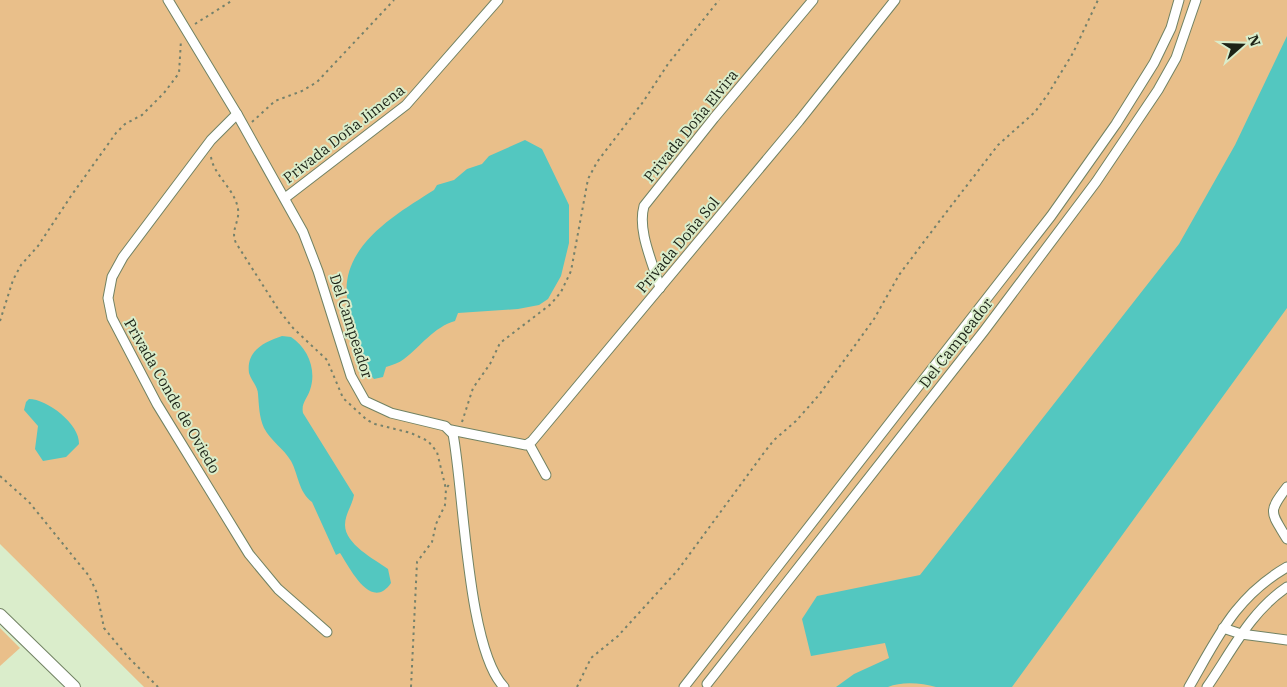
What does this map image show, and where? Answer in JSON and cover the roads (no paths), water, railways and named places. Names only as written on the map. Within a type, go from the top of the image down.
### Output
[{"type":"street","name":"Del Campeador","points":[[168,0],[237,114],[303,232],[318,271],[350,376],[365,401],[379,409],[446,426],[455,431]]},
{"type":"street","name":"Privada Doña Jimena","points":[[285,198],[406,105],[498,0]]},
{"type":"street","name":"Privada Doña Elvira","points":[[660,288],[641,216],[644,206],[714,118],[813,0]]},
{"type":"street","name":"Privada Doña Sol","points":[[529,444],[798,121],[895,0]]},
{"type":"street","name":"Del Campeador","points":[[686,684],[1014,266],[1105,140],[1154,63],[1171,28],[1179,0]]},
{"type":"street","name":"Del Campeador","points":[[686,684],[695,679],[708,685],[1026,276],[1096,182],[1158,90],[1176,58],[1196,0]]},
{"type":"street","name":"Privada Conde de Oviedo","points":[[237,114],[211,140],[123,257],[112,277],[108,298],[112,318],[157,404],[249,554],[278,589],[327,632]]},
{"type":"street","points":[[1014,266],[1026,276]]},
{"type":"street","points":[[912,396],[924,407]]},
{"type":"street","points":[[504,687],[491,669],[477,618],[457,473],[455,431],[529,444],[546,475]]},
{"type":"street","points":[[1287,487],[1274,503],[1273,516],[1287,539]]},
{"type":"street","points":[[810,528],[822,537]]},
{"type":"street","points":[[1189,687],[1236,609],[1254,590],[1287,567]]},
{"type":"street","points":[[1207,687],[1241,634],[1259,611],[1287,587]]},
{"type":"street","points":[[0,615],[74,687]]},
{"type":"street","points":[[1223,628],[1241,634],[1287,640]]},
{"type":"water","points":[[1287,36],[1287,308],[1012,687],[936,687],[912,683],[888,687],[836,687],[854,674],[889,658],[885,643],[811,656],[802,619],[817,596],[920,575],[1179,244],[1235,145]]},
{"type":"water","points":[[525,140],[542,149],[569,205],[569,243],[561,276],[548,299],[539,305],[518,309],[458,313],[455,321],[434,332],[402,360],[386,367],[383,377],[374,379],[368,372],[353,326],[347,297],[348,278],[353,262],[362,246],[389,220],[434,190],[437,185],[454,180],[467,169],[482,164],[489,156]]},
{"type":"water","points":[[282,336],[291,337],[297,342],[310,360],[312,382],[304,404],[303,413],[354,495],[345,521],[346,532],[355,545],[388,569],[391,583],[383,591],[376,593],[369,590],[355,577],[340,553],[336,555],[312,502],[301,488],[291,461],[270,437],[262,424],[258,391],[249,373],[250,359],[253,353],[263,345]]},
{"type":"water","points":[[29,399],[45,403],[53,408],[74,429],[78,436],[79,444],[66,457],[43,461],[35,449],[38,426],[24,410]]}]
